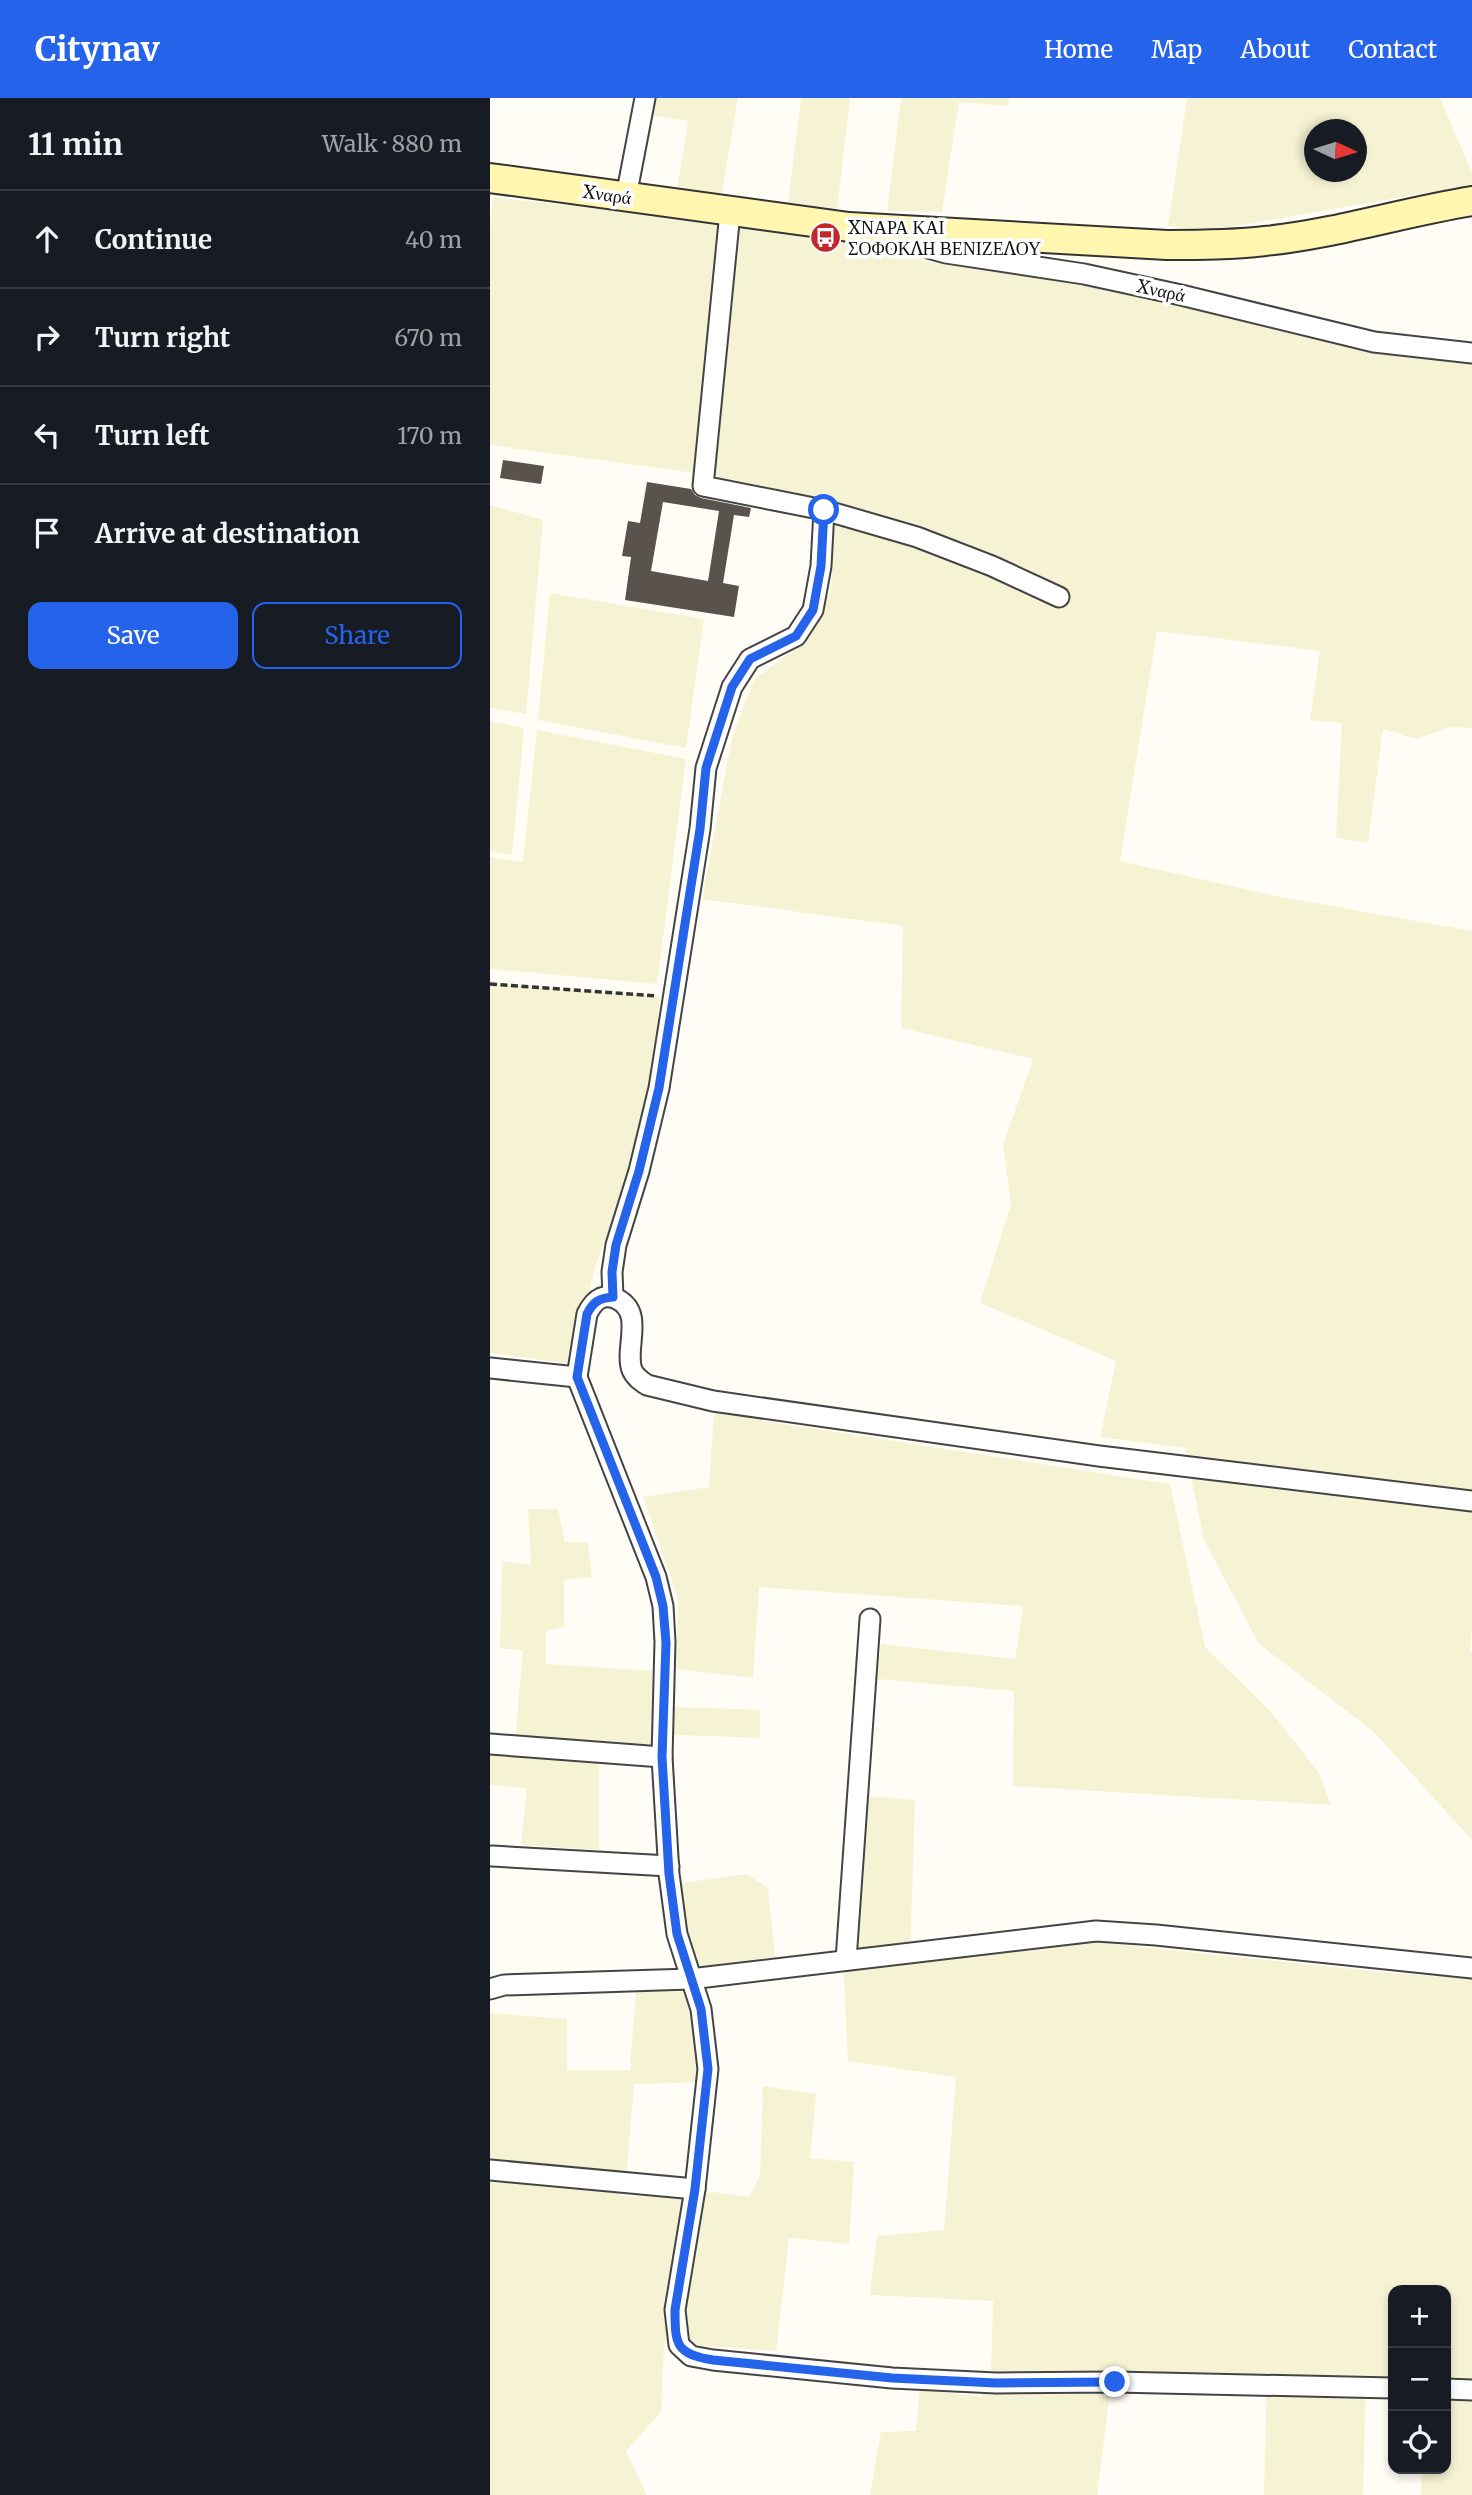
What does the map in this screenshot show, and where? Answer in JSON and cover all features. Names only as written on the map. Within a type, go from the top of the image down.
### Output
[{"type":"street","points":[[626,197],[645,98]]},
{"type":"street","name":"Χναρά","points":[[490,178],[849,227],[1167,245],[1266,241],[1335,230],[1472,201]]},
{"type":"street","points":[[730,212],[703,486],[824,510],[917,537],[992,566],[1059,597]]},
{"type":"street","name":"Χναρά","points":[[849,227],[946,253],[1084,274],[1234,307],[1374,342],[1472,353]]},
{"type":"street","points":[[613,1297],[612,1272],[616,1245],[639,1171],[659,1088],[700,829],[706,768],[732,687],[750,659],[796,636],[813,610],[821,566],[824,510]]},
{"type":"street","points":[[1388,2388],[1115,2382],[996,2383],[892,2378],[691,2356],[679,2345],[675,2310],[695,2189],[708,2069],[701,2009],[677,1934],[669,1866],[662,1757],[666,1643],[663,1606],[656,1577],[577,1377],[587,1314],[592,1305],[601,1298],[613,1297],[622,1302],[630,1312],[633,1330],[630,1360],[632,1371],[638,1380],[647,1385],[713,1401],[1098,1456],[1472,1501]]},
{"type":"street","points":[[490,1368],[577,1377]]},
{"type":"street","points":[[846,1960],[870,1619]]},
{"type":"street","points":[[490,1744],[662,1757]]},
{"type":"street","points":[[492,1856],[669,1866]]},
{"type":"street","points":[[490,1989],[504,1984],[690,1979],[1096,1931],[1472,1968]]},
{"type":"street","points":[[490,2171],[695,2189]]},
{"type":"street","points":[[1451,2389],[1472,2390]]},
{"type":"path","points":[[490,984],[673,997]]},
{"type":"shaded area","points":[[654,98],[738,98],[721,197],[677,190],[688,121],[651,115]]},
{"type":"shaded area","points":[[801,98],[850,98],[837,210],[788,202]]},
{"type":"shaded area","points":[[901,98],[1009,98],[1008,106],[959,102],[942,212],[887,211]]},
{"type":"shaded area","points":[[1187,98],[1440,98],[1472,173],[1472,185],[1207,231],[1168,226]]},
{"type":"shaded area","points":[[493,197],[742,225],[838,241],[931,262],[1035,276],[1208,311],[1365,350],[1472,362],[1472,728],[1450,727],[1417,739],[1383,729],[1368,843],[1336,838],[1342,723],[1310,720],[1320,651],[1157,631],[1120,861],[1281,897],[1472,931],[1472,1840],[1373,1731],[1259,1644],[1204,1540],[1185,1448],[1100,1437],[1116,1361],[980,1303],[1011,1204],[1003,1145],[1033,1059],[901,1028],[903,926],[702,899],[732,738],[754,679],[800,646],[831,590],[833,503],[716,476],[490,445],[490,227]]},
{"type":"shaded area","points":[[490,505],[543,520],[526,714],[490,708]]},
{"type":"shaded area","points":[[550,593],[704,619],[686,748],[538,720]]},
{"type":"shaded area","points":[[490,721],[524,728],[512,855],[490,851]]},
{"type":"shaded area","points":[[537,730],[686,759],[657,984],[490,969],[490,857],[523,862]]},
{"type":"shaded area","points":[[490,984],[660,996],[651,1093],[629,1179],[596,1264],[571,1364],[490,1353]]},
{"type":"shaded area","points":[[714,1413],[1170,1484],[1205,1647],[1272,1713],[1319,1773],[1331,1805],[1013,1786],[1014,1691],[877,1679],[881,1644],[1015,1659],[1023,1606],[759,1587],[753,1678],[676,1669],[678,1598],[643,1497],[709,1487]]},
{"type":"shaded area","points":[[528,1509],[558,1509],[565,1542],[588,1543],[592,1577],[564,1580],[564,1627],[546,1631],[546,1664],[652,1671],[653,1706],[760,1710],[760,1738],[653,1734],[653,1745],[599,1746],[599,1850],[521,1845],[527,1788],[490,1785],[490,1754],[513,1753],[523,1651],[500,1648],[502,1561],[531,1565]]},
{"type":"shaded area","points":[[865,1796],[915,1800],[910,1961],[1084,1941],[1472,1979],[1472,2495],[1421,2495],[1422,2474],[1451,2474],[1451,2285],[1388,2285],[1388,2377],[1366,2378],[1363,2495],[1264,2495],[1267,2377],[1112,2376],[1097,2495],[870,2495],[881,2432],[916,2431],[920,2389],[981,2397],[991,2375],[993,2301],[870,2295],[877,2236],[944,2230],[956,2077],[848,2061],[843,1960]]},
{"type":"shaded area","points":[[747,1874],[768,1888],[775,1957],[693,1967],[681,1883]]},
{"type":"shaded area","points":[[682,1989],[694,2015],[699,2082],[634,2084],[627,2170],[621,2196],[683,2197],[714,2192],[749,2197],[760,2175],[763,2086],[816,2094],[810,2158],[854,2162],[849,2244],[789,2238],[776,2351],[664,2343],[661,2412],[626,2451],[647,2495],[490,2495],[490,2013],[567,2019],[567,2070],[630,2070],[636,1991]]},
{"type":"building","points":[[503,460],[544,466],[541,484],[500,478]]},
{"type":"building","points":[[647,482],[691,489],[701,498],[751,508],[749,517],[734,515],[723,583],[739,586],[734,617],[625,600],[631,557],[622,556],[628,521],[640,523]],"holes":[[[663,502],[719,511],[708,581],[651,571]]]},
{"type":"place","name":"ΧΝΑΡΑ ΚΑΙ ΣΟΦΟΚΛΗ ΒΕΝΙΖΕΛΟΥ","points":[[825,238]]},
{"type":"route","points":[[824,510],[821,566],[813,610],[796,636],[750,659],[732,687],[706,768],[700,829],[659,1088],[639,1171],[616,1245],[612,1272],[613,1297],[601,1298],[592,1305],[587,1314],[577,1377],[656,1577],[663,1606],[666,1643],[662,1757],[669,1874],[677,1934],[701,2009],[708,2069],[695,2189],[675,2310],[675,2329],[679,2345],[691,2356],[713,2360],[892,2378],[996,2383],[1115,2382]]}]
